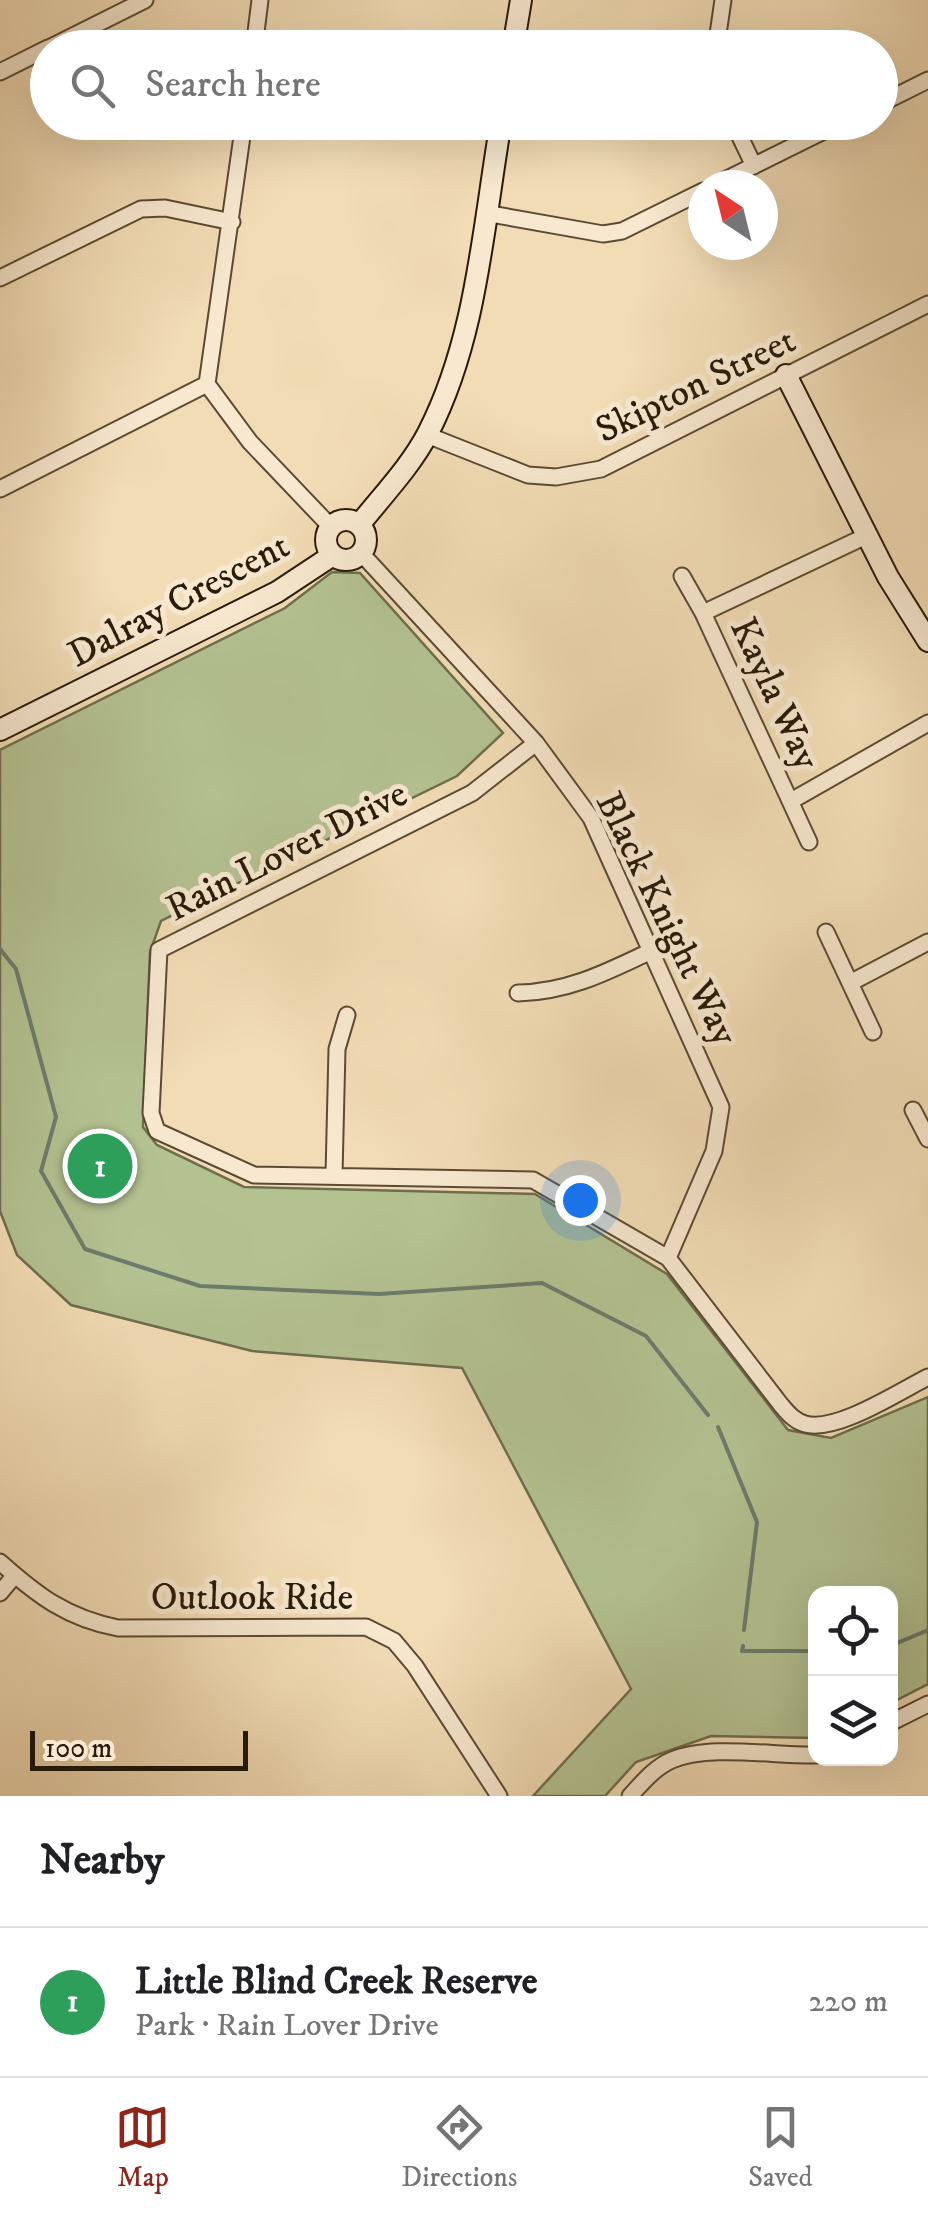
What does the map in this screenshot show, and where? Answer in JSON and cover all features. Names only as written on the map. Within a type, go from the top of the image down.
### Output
[{"type":"street","points":[[84,30],[145,0]]},
{"type":"street","points":[[255,30],[257,0]]},
{"type":"street","points":[[516,30],[522,0]]},
{"type":"street","points":[[719,30],[723,0]]},
{"type":"street","points":[[0,72],[30,57]]},
{"type":"street","points":[[898,95],[928,80]]},
{"type":"street","points":[[242,140],[208,384],[250,442],[331,527]]},
{"type":"street","points":[[360,525],[427,435],[460,356],[498,140]]},
{"type":"street","points":[[742,140],[754,166]]},
{"type":"street","points":[[746,170],[806,140]]},
{"type":"street","points":[[485,213],[603,234],[622,231],[688,198]]},
{"type":"street","points":[[0,278],[142,209],[165,208],[232,222]]},
{"type":"street","name":"Skipton Street","points":[[427,435],[528,475],[556,478],[601,469],[928,304]]},
{"type":"street","points":[[786,376],[866,536],[928,641]]},
{"type":"street","points":[[0,489],[208,384]]},
{"type":"street","points":[[342,520],[360,525],[366,536],[361,554],[350,560],[333,555],[326,538],[331,527],[342,520]]},
{"type":"street","name":"Kayla Way","points":[[703,613],[866,536]]},
{"type":"street","name":"Black Knight Way","points":[[361,554],[536,743],[591,818],[721,1107],[714,1151],[668,1258]]},
{"type":"street","name":"Dalray Crescent","points":[[0,730],[277,592],[333,555]]},
{"type":"street","name":"Kayla Way","points":[[682,576],[703,613],[809,842]]},
{"type":"street","name":"Kayla Way","points":[[791,801],[928,723]]},
{"type":"street","name":"Rain Lover Drive","points":[[536,743],[472,793],[159,950],[151,1113],[157,1130],[254,1176],[533,1180],[668,1258],[794,1419],[808,1426],[830,1424],[928,1377]]},
{"type":"street","points":[[826,932],[873,1032]]},
{"type":"street","points":[[850,983],[928,942]]},
{"type":"street","points":[[518,993],[556,991],[651,951]]},
{"type":"street","points":[[334,1176],[337,1049],[347,1016]]},
{"type":"street","points":[[913,1110],[928,1139]]},
{"type":"street","name":"Outlook Ride","points":[[0,1562],[59,1610],[87,1622],[118,1628],[366,1627],[394,1642],[415,1666],[499,1796]]},
{"type":"street","points":[[0,1593],[15,1575]]},
{"type":"street","points":[[898,1719],[927,1706]]},
{"type":"street","points":[[630,1796],[649,1775],[673,1759],[709,1754],[808,1755]]},
{"type":"green space","points":[[332,572],[360,573],[503,733],[457,776],[161,921],[150,952],[143,1127],[157,1145],[244,1187],[535,1194],[667,1274],[788,1430],[831,1438],[928,1397],[928,1684],[898,1699],[898,1586],[808,1586],[808,1738],[711,1736],[636,1762],[605,1796],[533,1796],[631,1689],[462,1368],[252,1351],[71,1305],[17,1255],[0,1211],[0,750],[285,608]]},
{"type":"waterway","points":[[0,949],[16,969],[56,1117],[41,1171],[85,1249],[200,1286],[379,1294],[542,1283],[646,1336],[708,1415]]},
{"type":"waterway","points":[[718,1427],[757,1522],[744,1630]]},
{"type":"waterway","points":[[898,1643],[928,1630]]},
{"type":"waterway","points":[[743,1646],[742,1651],[808,1651]]},
{"type":"place","name":"Little Blind Creek Reserve","points":[[100,1166]]}]
